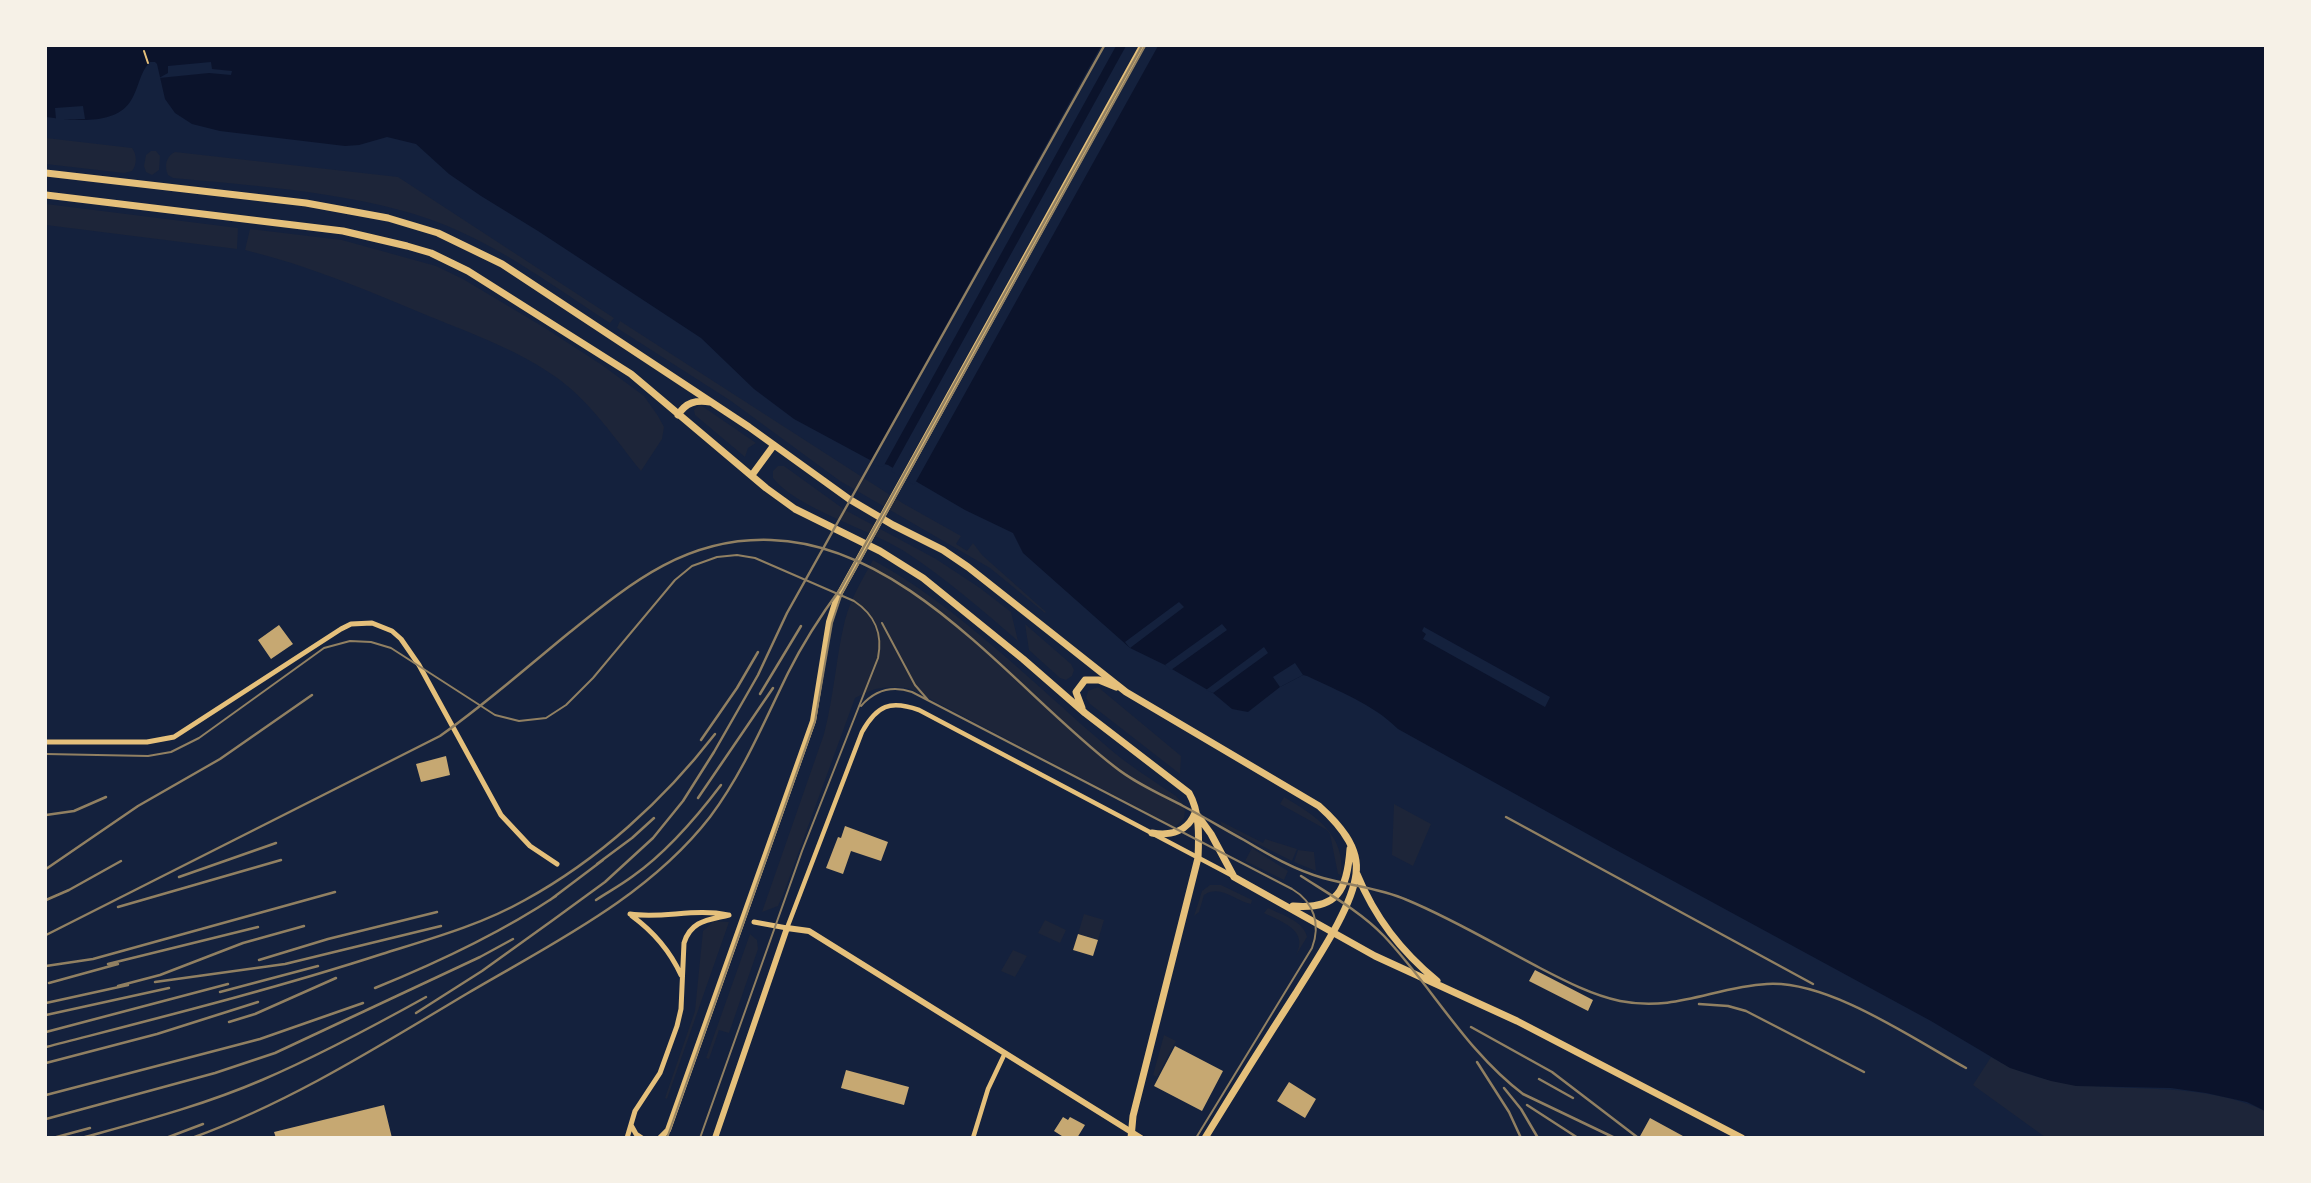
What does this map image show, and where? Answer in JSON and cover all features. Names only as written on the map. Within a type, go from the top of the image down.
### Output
[{"type":"main road","points":[[660,1138],[668,1134],[813,721],[829,622],[844,584],[1142,46]]},
{"type":"main road","points":[[46,173],[306,203],[388,218],[438,233],[502,264],[714,403],[849,499],[943,550],[1126,692]]},
{"type":"main road","points":[[46,195],[301,225],[382,239],[431,253],[491,284],[631,374],[795,509],[880,551],[923,578],[1085,713],[1189,793],[1199,832],[1198,858],[1133,1116],[1131,1135]]},
{"type":"main road","points":[[678,415],[692,402],[714,403]]},
{"type":"main road","points":[[752,475],[775,445]]},
{"type":"main road","points":[[1085,713],[1077,700],[1076,692],[1085,680],[1100,680],[1126,692],[1320,806],[1339,826],[1350,843],[1356,873],[1370,904],[1390,934],[1417,964],[1443,986]]},
{"type":"main road","points":[[1152,833],[1171,834],[1179,831],[1192,820],[1195,812]]},
{"type":"main road","points":[[1195,812],[1211,834],[1234,877],[1375,956],[1529,1027],[1742,1138]]},
{"type":"main road","points":[[1289,906],[1311,907],[1335,898],[1348,873],[1350,843]]},
{"type":"main road","points":[[1205,1138],[1333,933],[1356,873]]},
{"type":"main road","points":[[715,1138],[788,928],[809,931],[1131,1135],[1141,1138]]},
{"type":"street","points":[[46,742],[147,742],[174,737],[341,629],[351,624],[372,623],[392,631],[414,657],[500,816],[530,846],[557,864]]},
{"type":"street","points":[[754,922],[788,928],[862,732],[869,719],[879,710],[891,705],[904,705],[919,710],[1234,877]]},
{"type":"street","points":[[627,1138],[635,1111],[660,1073],[672,1042],[681,1009],[684,943],[691,928],[705,920],[729,915],[693,911],[648,916],[630,914],[659,939],[673,958],[682,977]]},
{"type":"street","points":[[973,1138],[988,1089],[1005,1053]]},
{"type":"street","points":[[631,1122],[633,1131],[642,1138]]},
{"type":"street","points":[[653,1138],[668,1134]]},
{"type":"path","points":[[144,51],[148,63]]},
{"type":"shaded area","points":[[46,46],[2265,46],[2265,1111],[2247,1102],[2206,1093],[2171,1088],[2076,1086],[2010,1068],[1931,1021],[1398,729],[1366,705],[1307,676],[1303,675],[1280,687],[1248,712],[1232,709],[1213,693],[1130,648],[1023,553],[1013,533],[965,510],[888,465],[870,460],[794,419],[754,389],[701,338],[481,196],[449,174],[416,144],[387,137],[345,146],[220,131],[192,124],[175,113],[165,99],[155,62],[146,66],[130,102],[114,115],[91,120],[46,117]]},
{"type":"shaded area","points":[[46,138],[132,148],[136,156],[135,166],[132,171],[124,173],[46,164]]},
{"type":"shaded area","points":[[156,151],[160,156],[159,170],[152,175],[146,172],[144,166],[146,155]]},
{"type":"shaded area","points":[[175,152],[398,177],[614,318],[610,323],[509,257],[445,225],[381,205],[346,198],[173,178],[168,175],[166,165]]},
{"type":"shaded area","points":[[46,204],[238,228],[237,249],[46,225]]},
{"type":"shaded area","points":[[250,229],[342,240],[436,266],[463,279],[545,328],[644,396],[664,427],[662,439],[641,471],[583,400],[560,380],[530,360],[497,344],[316,271],[245,250]]},
{"type":"shaded area","points":[[620,321],[904,504],[961,536],[956,544],[967,551],[973,543],[982,555],[1046,612],[990,568],[840,481],[731,401],[617,328]]},
{"type":"shaded area","points":[[702,406],[756,443],[748,448],[745,457],[695,415],[694,410]]},
{"type":"shaded area","points":[[778,466],[784,466],[845,510],[936,559],[980,588],[1011,612],[1018,641],[948,582],[904,551],[815,508],[784,489],[773,478],[773,471]]},
{"type":"shaded area","points":[[873,560],[905,579],[966,624],[1111,750],[1176,796],[1185,811],[1184,818],[1175,827],[911,689],[882,688],[855,698],[783,895],[778,906],[762,912],[824,734],[847,612]]},
{"type":"shaded area","points":[[1025,624],[1071,664],[1074,670],[1072,676],[1066,680],[1060,678],[1029,650]]},
{"type":"shaded area","points":[[1098,687],[1181,756],[1180,774],[1090,704],[1086,698],[1088,691]]},
{"type":"shaded area","points":[[1284,797],[1317,819],[1333,837],[1339,848],[1341,875],[1338,874],[1330,834],[1280,804]]},
{"type":"shaded area","points":[[1394,804],[1431,824],[1413,866],[1392,855]]},
{"type":"shaded area","points":[[1220,821],[1263,843],[1265,839],[1297,849],[1292,861],[1222,826]]},
{"type":"shaded area","points":[[1252,848],[1288,871],[1284,880],[1245,861]]},
{"type":"shaded area","points":[[1298,850],[1314,852],[1316,871],[1294,862]]},
{"type":"shaded area","points":[[1210,885],[1221,885],[1252,900],[1251,904],[1222,892],[1210,892],[1204,895],[1199,912],[1194,916],[1202,891]]},
{"type":"shaded area","points":[[1268,908],[1292,919],[1305,931],[1307,937],[1296,955],[1299,939],[1296,933],[1292,928],[1264,913]]},
{"type":"shaded area","points":[[1084,914],[1104,920],[1098,940],[1078,934]]},
{"type":"shaded area","points":[[1045,920],[1066,930],[1060,943],[1038,933]]},
{"type":"shaded area","points":[[714,921],[729,922],[667,1099],[665,1098],[695,1011],[703,931]]},
{"type":"shaded area","points":[[750,934],[757,940],[758,949],[729,1033],[719,1030],[709,1059],[706,1058]]},
{"type":"shaded area","points":[[1013,950],[1027,956],[1015,977],[1001,971]]},
{"type":"shaded area","points":[[1164,1035],[1176,1041],[1157,1077],[1153,1075]]},
{"type":"shaded area","points":[[1991,1057],[2024,1073],[2058,1081],[2092,1086],[2197,1092],[2231,1099],[2265,1111],[2265,1137],[2045,1137],[1973,1085]]},
{"type":"pier","points":[[1101,46],[1116,46],[883,467],[869,464]]},
{"type":"pier","points":[[1126,46],[1158,46],[914,485],[891,471]]},
{"type":"pier","points":[[211,62],[212,69],[232,71],[231,75],[209,73],[159,78],[168,73],[168,66]]},
{"type":"pier","points":[[83,106],[85,119],[56,119],[55,108]]},
{"type":"pier","points":[[1179,602],[1184,607],[1130,648],[1125,642]]},
{"type":"pier","points":[[1222,624],[1227,630],[1171,670],[1165,665]]},
{"type":"pier","points":[[1424,627],[1550,697],[1545,707],[1423,639],[1426,634],[1422,631]]},
{"type":"pier","points":[[1264,647],[1268,653],[1213,693],[1206,690]]},
{"type":"pier","points":[[1295,663],[1303,675],[1280,687],[1273,677]]},
{"type":"building","points":[[279,625],[293,644],[271,659],[258,640]]},
{"type":"building","points":[[446,756],[450,775],[421,782],[416,764]]},
{"type":"building","points":[[845,826],[888,842],[881,861],[851,851],[843,874],[826,868]]},
{"type":"building","points":[[1078,934],[1098,940],[1093,956],[1073,950]]},
{"type":"building","points":[[1535,970],[1593,1000],[1588,1011],[1529,981]]},
{"type":"building","points":[[1175,1046],[1223,1071],[1202,1111],[1154,1086]]},
{"type":"building","points":[[846,1070],[909,1087],[904,1105],[841,1088]]},
{"type":"building","points":[[1289,1082],[1316,1099],[1305,1118],[1277,1101]]},
{"type":"building","points":[[384,1105],[392,1138],[276,1138],[274,1132]]},
{"type":"building","points":[[1063,1117],[1068,1120],[1070,1117],[1085,1125],[1077,1138],[1065,1138],[1054,1131]]},
{"type":"building","points":[[1650,1118],[1683,1136],[1682,1138],[1639,1138]]},
{"type":"tram line","points":[[667,1138],[815,721],[832,623],[842,593],[1145,46]]},
{"type":"tram line","points":[[46,754],[148,756],[171,752],[199,738],[324,648],[350,641],[371,642],[391,648],[495,715],[519,721],[546,718],[566,705],[593,678],[675,580],[692,566],[717,557],[737,555],[755,558],[854,601],[867,612],[876,625],[878,658],[802,851],[700,1138]]},
{"type":"tram line","points":[[882,623],[915,685],[928,700]]},
{"type":"tram line","points":[[861,706],[884,690],[912,692],[1292,889],[1306,900],[1314,914],[1316,930],[1312,948],[1196,1138]]},
{"type":"railway","points":[[416,1013],[482,971],[605,882],[653,838],[683,801],[758,675],[787,613],[1104,46]]},
{"type":"railway","points":[[192,1138],[264,1108],[334,1072],[566,936],[629,895],[658,871],[710,817],[733,783],[800,651],[841,588],[1142,46]]},
{"type":"railway","points":[[46,935],[440,736],[616,596],[662,566],[713,546],[771,540],[821,548],[868,566],[913,593],[956,626],[1123,773],[1292,866],[1323,878],[1407,900],[1569,983],[1620,1001],[1659,1003],[1748,986],[1791,985],[1816,991],[1869,1013],[1966,1068]]},
{"type":"railway","points":[[760,694],[801,626]]},
{"type":"railway","points":[[701,740],[758,652]]},
{"type":"railway","points":[[698,798],[773,688]]},
{"type":"railway","points":[[46,869],[138,806],[220,759],[312,695]]},
{"type":"railway","points":[[46,1047],[340,967],[491,917],[552,884],[604,847],[652,805],[715,734]]},
{"type":"railway","points":[[596,900],[658,856],[691,822],[721,785]]},
{"type":"railway","points":[[46,815],[74,811],[106,797]]},
{"type":"railway","points":[[1506,817],[1813,984]]},
{"type":"railway","points":[[597,864],[654,818]]},
{"type":"railway","points":[[179,877],[276,843]]},
{"type":"railway","points":[[118,907],[281,860]]},
{"type":"railway","points":[[550,900],[603,860]]},
{"type":"railway","points":[[46,900],[121,861]]},
{"type":"railway","points":[[1301,876],[1375,927],[1402,956],[1467,1039],[1523,1094],[1615,1138]]},
{"type":"railway","points":[[46,966],[93,959],[335,892]]},
{"type":"railway","points":[[375,988],[468,946],[513,923],[556,896]]},
{"type":"railway","points":[[259,960],[328,939],[437,912]]},
{"type":"railway","points":[[118,986],[160,975],[243,943],[304,926]]},
{"type":"railway","points":[[155,982],[285,964],[441,926]]},
{"type":"railway","points":[[108,964],[258,927]]},
{"type":"railway","points":[[46,1119],[215,1073],[275,1053],[513,939]]},
{"type":"railway","points":[[49,983],[118,964]]},
{"type":"railway","points":[[220,992],[318,966]]},
{"type":"railway","points":[[229,1022],[255,1014],[336,978]]},
{"type":"railway","points":[[46,1032],[228,984]]},
{"type":"railway","points":[[46,1003],[128,985]]},
{"type":"railway","points":[[46,1015],[169,988]]},
{"type":"railway","points":[[82,1138],[173,1112],[240,1089],[324,1051],[426,997]]},
{"type":"railway","points":[[46,1063],[157,1034],[258,1002]]},
{"type":"railway","points":[[46,1095],[260,1039],[363,1003]]},
{"type":"railway","points":[[1699,1004],[1728,1006],[1746,1011],[1864,1072]]},
{"type":"railway","points":[[1471,1027],[1552,1072],[1637,1137]]},
{"type":"railway","points":[[1477,1062],[1509,1112],[1521,1138]]},
{"type":"railway","points":[[1539,1079],[1573,1098]]},
{"type":"railway","points":[[1504,1088],[1521,1109],[1538,1138]]},
{"type":"railway","points":[[1527,1105],[1578,1138]]},
{"type":"railway","points":[[166,1138],[203,1124]]},
{"type":"railway","points":[[53,1138],[90,1128]]}]
